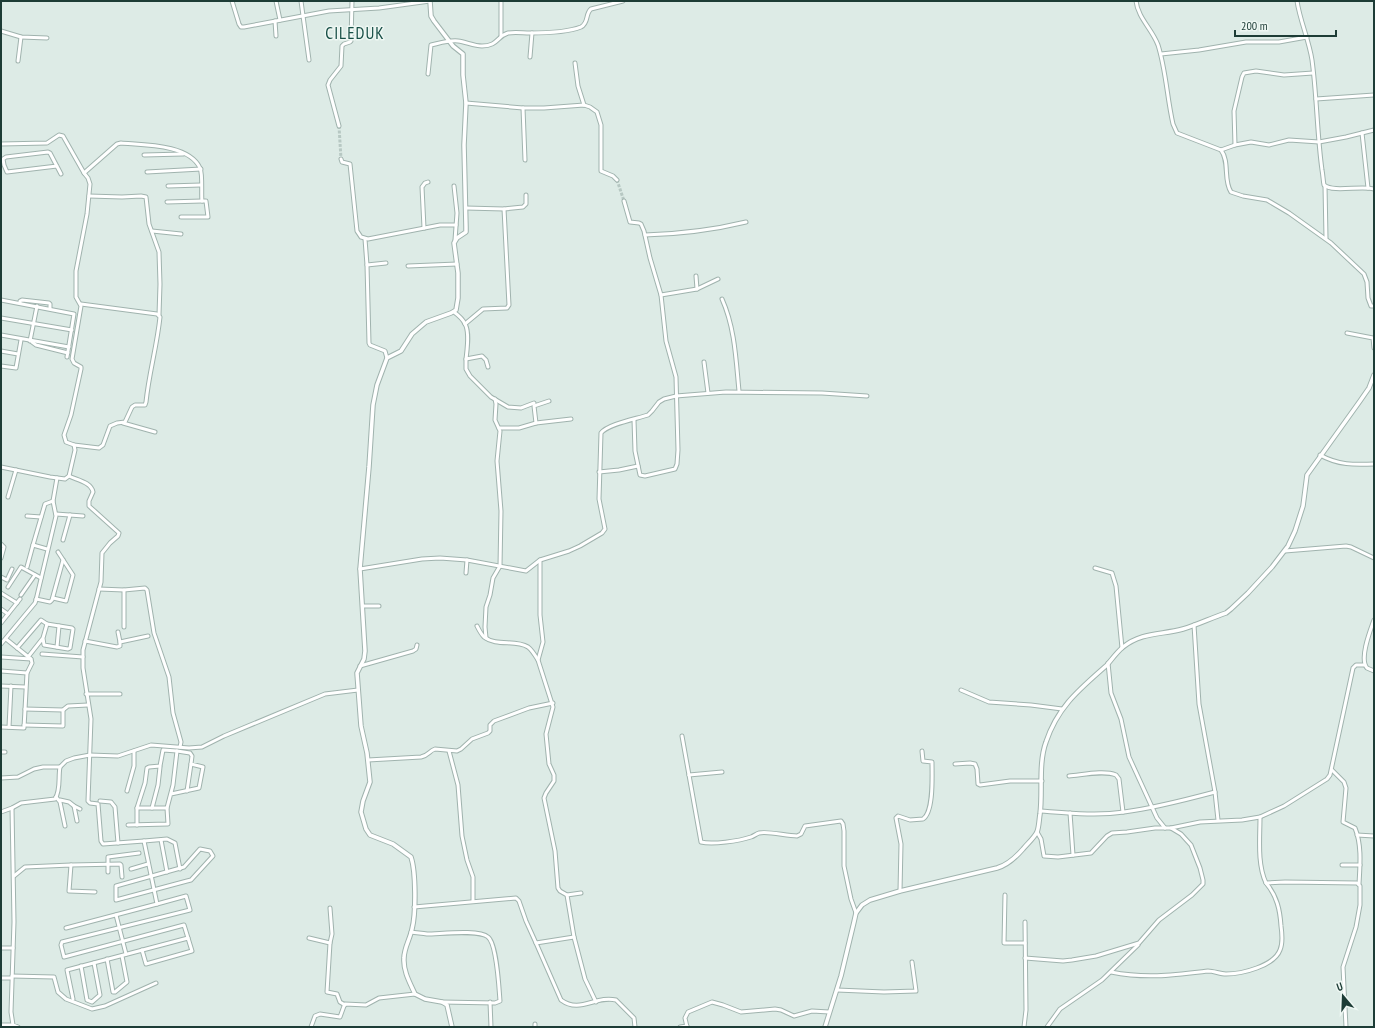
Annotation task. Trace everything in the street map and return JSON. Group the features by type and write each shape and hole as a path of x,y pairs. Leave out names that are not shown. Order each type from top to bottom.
{"street":[{"path":"232,1 241,27 329,11 379,8 430,1 433,19 449,41 463,54 463,74 466,103 464,145 466,232 455,240"},
{"path":"276,1 280,20"},
{"path":"301,1 309,60"},
{"path":"339,126 328,85 341,66 342,46 351,40 352,1"},
{"path":"428,74 431,45 449,41 459,41 483,46 494,44 498,41 501,36 501,1"},
{"path":"501,36 512,33 532,33 581,27 586,22 588,13 591,9 623,1"},
{"path":"1136,1 1139,14 1155,38 1161,54 1170,112 1176,132 1180,135 1221,150 1235,145 1254,142 1269,145 1289,140 1319,142 1374,130"},
{"path":"1297,1 1307,37 1313,73 1319,142 1325,186 1326,238"},
{"path":"275,21 276,36"},
{"path":"1,31 21,36 47,38"},
{"path":"530,57 532,33"},
{"path":"18,61 21,36"},
{"path":"1161,54 1199,50 1246,42 1279,42 1307,37"},
{"path":"575,63 578,86 584,105"},
{"path":"1235,145 1234,111 1244,73 1254,71 1284,75 1313,73"},
{"path":"1316,99 1374,95"},
{"path":"466,103 523,108 584,105 597,112 600,120 601,171 613,176 617,180"},
{"path":"523,108 524,160"},
{"path":"1362,133 1368,188"},
{"path":"1,144 47,143 61,135 64,137 89,181 75,276 76,297 81,304 72,359 74,363 80,366 81,369 74,403 64,435 66,442 74,445 99,448 103,445 110,426 116,423 123,423 155,432"},
{"path":"84,173 117,144 121,143 169,148 185,154 195,160 201,169 202,201"},
{"path":"1221,150 1224,156 1231,192 1243,196 1267,200 1326,238 1364,274 1367,282 1368,298 1371,306 1374,306"},
{"path":"56,166 7,172 3,166 3,159 6,157 48,152 50,153 61,174"},
{"path":"144,155 185,154"},
{"path":"341,159 342,162 350,164 358,231 361,237 365,239 440,225 456,225"},
{"path":"147,172 201,169"},
{"path":"424,228 422,187 428,182"},
{"path":"168,186 201,186"},
{"path":"387,358 401,351 412,334 426,322 454,312 457,308 458,264 455,240 457,213 454,186"},
{"path":"1325,186 1334,188 1374,189"},
{"path":"466,208 504,209 523,207 526,204 526,195"},
{"path":"88,196 144,196 147,199 148,220 159,252 160,284 158,338 151,366 146,402 145,405 135,405 132,407 127,419 123,423"},
{"path":"167,202 206,201 208,216 180,216"},
{"path":"624,201 630,222 641,224 645,235 661,295 666,340 676,377 678,450 676,467 673,470 643,476 640,475 635,451 634,420"},
{"path":"465,324 483,309 507,308 509,305 504,209"},
{"path":"645,235 690,233 746,222"},
{"path":"152,231 181,234"},
{"path":"365,239 369,343 370,345 385,351 387,358 377,385 373,405 360,569 365,654 357,671 361,726 368,760 370,782 361,808 362,818 370,835 393,844 411,858 414,875 413,923 405,950 404,961 409,982 415,994"},
{"path":"367,265 386,263"},
{"path":"408,266 458,264"},
{"path":"696,276 696,289"},
{"path":"661,295 696,289 718,279"},
{"path":"722,299 732,327 739,391"},
{"path":"1,300 50,308 74,314 68,355 36,345 31,341"},
{"path":"20,303 22,300 49,303 50,308"},
{"path":"81,304 159,315"},
{"path":"31,341 37,306"},
{"path":"454,312 465,324 468,337 466,369 470,376 487,393 508,407 521,408 534,403"},
{"path":"1,318 72,330"},
{"path":"1347,333 1373,338 1374,348"},
{"path":"1,335 21,340 39,341 69,347"},
{"path":"1,366 16,368 21,340"},
{"path":"1,350 18,354"},
{"path":"466,359 482,356 486,360 488,367"},
{"path":"704,362 708,394"},
{"path":"825,1027 837,990 856,913 862,905 866,902 900,891 1001,867 1020,853 1037,832 1041,811 1045,746 1062,709 1081,687 1108,663 1122,648 1144,636 1176,631 1226,613 1231,610 1260,581 1285,551 1292,538 1302,512 1306,477 1320,455 1369,388 1374,375"},
{"path":"1369,388 1374,388"},
{"path":"360,569 422,559 440,558 467,560 525,571 540,560 570,551 604,532 605,529 599,500 599,472 602,432 613,426 649,414 662,400 676,396 739,391 822,393 867,396"},
{"path":"486,638 486,607 493,578 500,566 501,511 497,461 499,428 494,420 496,404 495,399"},
{"path":"536,423 534,406 549,401"},
{"path":"499,428 519,428 536,423 571,419"},
{"path":"1,467 65,479 69,476 75,450 74,445"},
{"path":"1320,455 1328,460 1340,464 1374,464"},
{"path":"599,472 638,466"},
{"path":"8,497 16,470"},
{"path":"69,476 87,483 90,486 93,492 89,500 89,506 119,532 118,536 102,553 101,582 83,657 82,668 91,719 89,735 90,756 88,801 90,803 98,804 101,841 103,844 167,839 175,844 180,869"},
{"path":"1,644 35,603 56,514 53,501 57,478"},
{"path":"28,567 45,504 53,501"},
{"path":"56,514 83,516"},
{"path":"63,540 70,515"},
{"path":"27,516 41,517"},
{"path":"1,544 4,547 1,558"},
{"path":"33,546 48,549"},
{"path":"1285,551 1343,546 1351,547 1374,558"},
{"path":"53,598 66,601 73,575 58,552"},
{"path":"36,599 50,602 53,598 63,560"},
{"path":"466,573 467,560"},
{"path":"538,660 542,649 543,637 540,615 540,560"},
{"path":"8,587 21,567 41,578"},
{"path":"1095,568 1112,574 1116,586 1122,648"},
{"path":"1,577 6,580 12,569"},
{"path":"21,595 35,575"},
{"path":"99,589 124,590 145,588 147,590 153,628 170,677 172,705 180,742 176,751 171,794 167,808 168,824 128,825"},
{"path":"124,590 124,627"},
{"path":"1,593 17,603"},
{"path":"1,623 20,599"},
{"path":"363,606 379,606"},
{"path":"1,609 8,614"},
{"path":"17,648 41,620 47,624 73,629 70,648 68,649 44,645 43,638"},
{"path":"1364,665 1365,648 1374,620"},
{"path":"29,658 43,638 47,624"},
{"path":"1194,625 1199,704 1215,792 1218,820"},
{"path":"57,647 59,626"},
{"path":"477,626 486,638 499,643 525,646 532,651 538,660 547,691 553,703 553,710 546,734 549,764 554,775 554,781 544,798 555,851 558,888 567,896 574,937 585,981 596,1002"},
{"path":"86,641 113,647 120,646 118,632"},
{"path":"120,642 148,636"},
{"path":"1,727 24,728 25,687 27,673 32,663 29,658 6,639"},
{"path":"360,666 413,651 416,649 417,645"},
{"path":"42,654 83,657"},
{"path":"1,657 29,658"},
{"path":"1108,663 1111,693 1121,719 1129,757 1157,818 1165,828"},
{"path":"1037,832 1041,840 1045,857 1073,855 1092,852 1110,833 1151,828 1171,828 1187,824 1218,820 1242,820 1260,817 1284,806 1327,779 1330,775 1353,668 1357,665 1364,665 1374,671"},
{"path":"1,671 27,673"},
{"path":"1,686 25,687"},
{"path":"9,727 11,686"},
{"path":"1,778 18,777 34,769 43,767 60,767 69,759 80,756 118,756 151,745 202,747 224,736 325,694 358,690"},
{"path":"962,690 989,702 1062,709"},
{"path":"86,694 120,694"},
{"path":"368,760 394,760 421,757 427,755 435,749 449,751 459,750 472,740 488,734 490,731 490,724 494,721 529,708 553,703"},
{"path":"25,709 63,710 68,706 88,705"},
{"path":"24,725 63,726 63,710"},
{"path":"682,736 701,842 747,838 763,833 797,836 801,834 805,826 838,820 841,821 844,831 844,866 851,899 856,913"},
{"path":"152,808 158,785 162,750 176,751 192,755 187,791"},
{"path":"127,791 134,766 134,751"},
{"path":"449,751 458,785 462,836 466,860 473,877 474,901"},
{"path":"900,891 901,844 896,818 898,816 910,820 922,820 926,818 930,806 932,762 923,761 922,751"},
{"path":"171,794 199,788 203,769 202,766 191,764"},
{"path":"955,764 975,764 978,769 978,784 1029,780 1042,781"},
{"path":"138,825 137,808 145,782 147,768 160,766"},
{"path":"1,812 21,803 52,800 56,797 60,767"},
{"path":"1332,770 1344,782 1346,788 1342,822 1354,827 1357,835 1360,865 1359,884 1361,887 1361,898 1357,920 1343,967 1346,1027"},
{"path":"689,775 722,772"},
{"path":"1069,776 1100,774 1116,775 1118,779 1123,812"},
{"path":"1041,811 1104,814 1123,812 1152,807 1215,792"},
{"path":"56,797 60,800 69,802 80,809"},
{"path":"60,800 65,826"},
{"path":"100,801 111,802 115,807 118,843"},
{"path":"74,806 77,821"},
{"path":"12,808 14,876 11,1012 13,1024"},
{"path":"137,808 167,808"},
{"path":"1070,813 1073,855"},
{"path":"1111,972 1127,975 1152,976 1210,971 1231,974 1251,970 1265,964 1279,953 1282,938 1280,916 1277,900 1272,890 1266,883 1261,860 1260,817"},
{"path":"1047,1027 1060,1009 1090,989 1111,972 1159,920 1192,895 1203,884 1200,868 1191,845 1181,834 1171,828"},
{"path":"1357,835 1374,836"},
{"path":"161,840 167,872"},
{"path":"144,841 157,904"},
{"path":"200,849 210,851 213,854 191,880 116,900 116,886 180,869 184,867 200,849"},
{"path":"108,872 108,857 139,853"},
{"path":"14,876 25,867 121,864 122,877"},
{"path":"131,869 148,864"},
{"path":"71,865 69,891 95,892"},
{"path":"1342,865 1360,865"},
{"path":"1266,883 1329,882 1359,884"},
{"path":"567,896 581,893"},
{"path":"1005,895 1004,943 1025,943"},
{"path":"66,928 186,896 190,910 62,942 61,945 64,957 184,925 192,951 146,964 142,950"},
{"path":"414,907 516,898 519,901 526,921 561,1000 572,1006 611,999 616,1000 634,1018 635,1027"},
{"path":"330,908 332,934 330,943 327,992 337,994 340,1002 345,1005 366,1005 379,998 415,994 425,999 442,1002 495,1003 500,1001 497,966 489,937 473,933 426,934 411,932"},
{"path":"116,915 126,954"},
{"path":"1024,922 1026,1010 1024,1027"},
{"path":"536,943 574,937"},
{"path":"73,998 68,970 188,938"},
{"path":"309,938 330,943"},
{"path":"1025,958 1063,961 1072,960 1096,956 1139,943"},
{"path":"1,948 13,948"},
{"path":"107,959 113,992 115,992 127,982 122,956"},
{"path":"837,990 884,992 916,991 912,962"},
{"path":"81,966 87,1000 92,1002 100,995 94,963"},
{"path":"1,978 54,977 61,996 74,1003 96,1009 156,983"},
{"path":"442,1002 446,1004 448,1008 452,1027"},
{"path":"490,1002 491,1027"},
{"path":"680,1027 687,1027 685,1018 688,1012 712,1002 741,1012 775,1009 794,1016 811,1011 829,1012"},
{"path":"311,1027 315,1016 320,1014 338,1017 341,1016 345,1005"},
{"path":"1,1025 13,1024 18,1027"}],"tunnel":[{"path":"339,126 341,159"},
{"path":"617,180 624,201"}],"district":[{"name":"CILEDUK","path":"355,33"}]}
